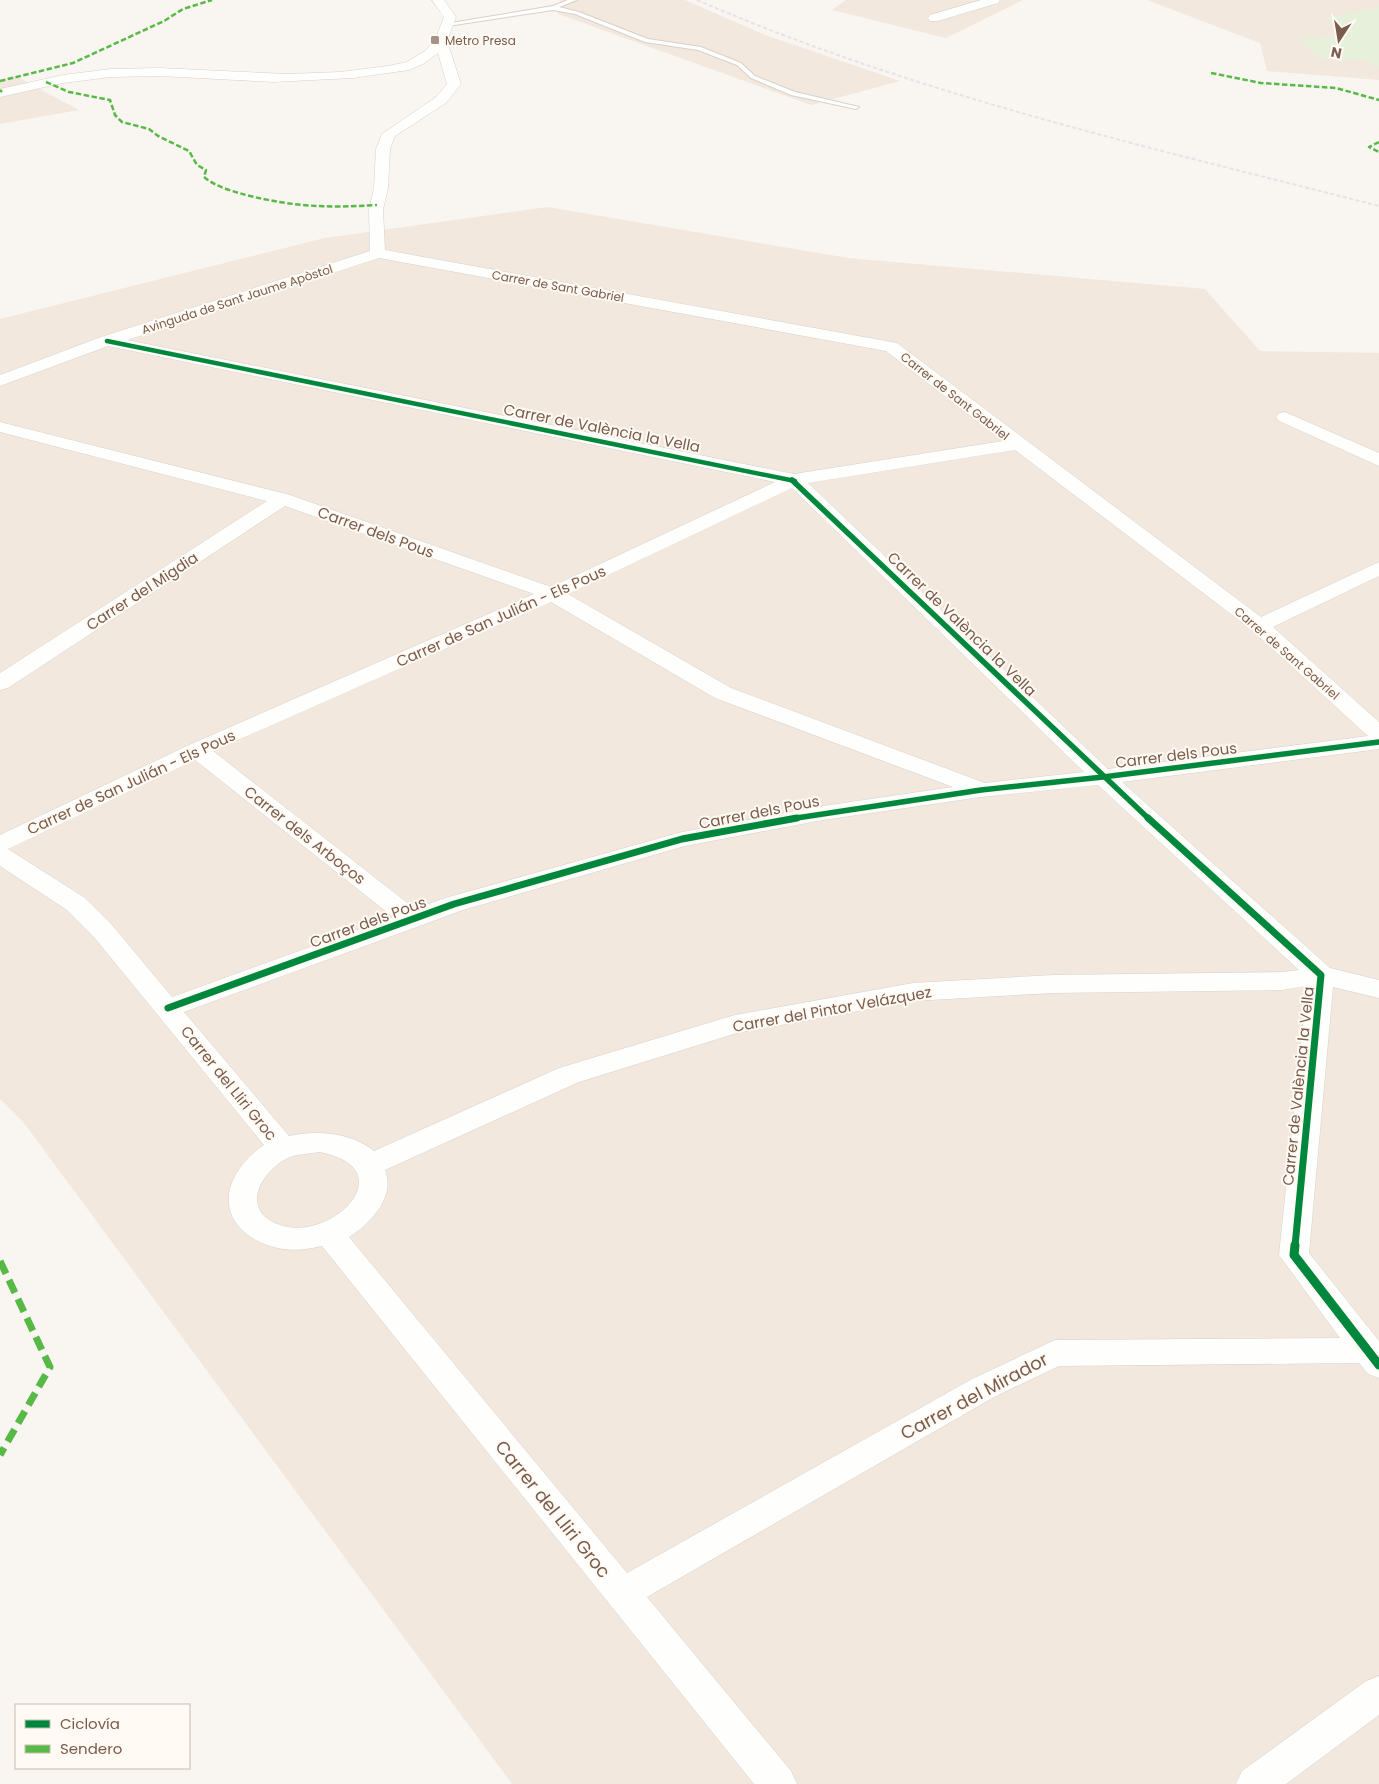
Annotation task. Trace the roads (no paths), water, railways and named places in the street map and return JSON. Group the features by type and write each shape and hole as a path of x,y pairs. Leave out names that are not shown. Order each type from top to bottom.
{"street":[{"path":"0,93 70,77 111,73 152,72 292,78 354,74 414,63 424,58 441,42 448,24 450,17 438,0"},
{"path":"934,18 994,0"},
{"path":"377,247 376,210 381,188 383,149 389,134 441,100 454,84 441,42"},
{"name":"Avinguda de Sant Jaume Apòstol","path":"0,381 107,341 377,247"},
{"name":"Carrer de Sant Gabriel","path":"377,247 891,347 1259,626 1379,734"},
{"name":"Carrer de València la Vella","path":"107,341 794,480 1103,777 1321,975 1294,1255 1374,1357"},
{"path":"1285,417 1379,460"},
{"name":"Carrer dels Pous","path":"0,427 283,499 552,594 723,693 981,790"},
{"name":"Carrer de San Julián - Els Pous","path":"0,844 197,750 552,594 794,480 1018,444"},
{"name":"Carrer del Migdia","path":"0,683 283,499"},
{"path":"1259,626 1379,568"},
{"name":"Carrer dels Pous","path":"168,1008 454,904 682,839 824,813 981,790 1103,777 1379,742"},
{"name":"Carrer dels Arboços","path":"197,750 413,920"},
{"name":"Carrer del Lliri Groc","path":"0,855 61,894 87,915 168,1008 283,1149"},
{"name":"Carrer del Pintor Velázquez","path":"369,1165 569,1075 735,1024 913,992 1053,984 1282,981 1321,975 1379,989"},
{"path":"319,1142 336,1145 354,1152 369,1165 372,1174 373,1190 366,1207 350,1223 330,1234 296,1239 273,1235 258,1227 245,1214 241,1202 244,1185 258,1163 283,1149 296,1144 319,1142"},
{"name":"Carrer del Lliri Groc","path":"330,1234 621,1594 778,1784"},
{"name":"Carrer del Mirador","path":"621,1594 983,1388 1055,1353 1374,1357"},
{"path":"1255,1784 1379,1694"}],"lane":[{"path":"448,24 553,8 574,0"},
{"path":"553,8 578,13 647,41 700,48 739,64 753,77 776,88 793,94 856,107"}],"railway":[{"path":"697,0 780,34 948,91 1120,140 1379,206"}],"place":[{"name":"Metro Presa","path":"435,40"}]}
